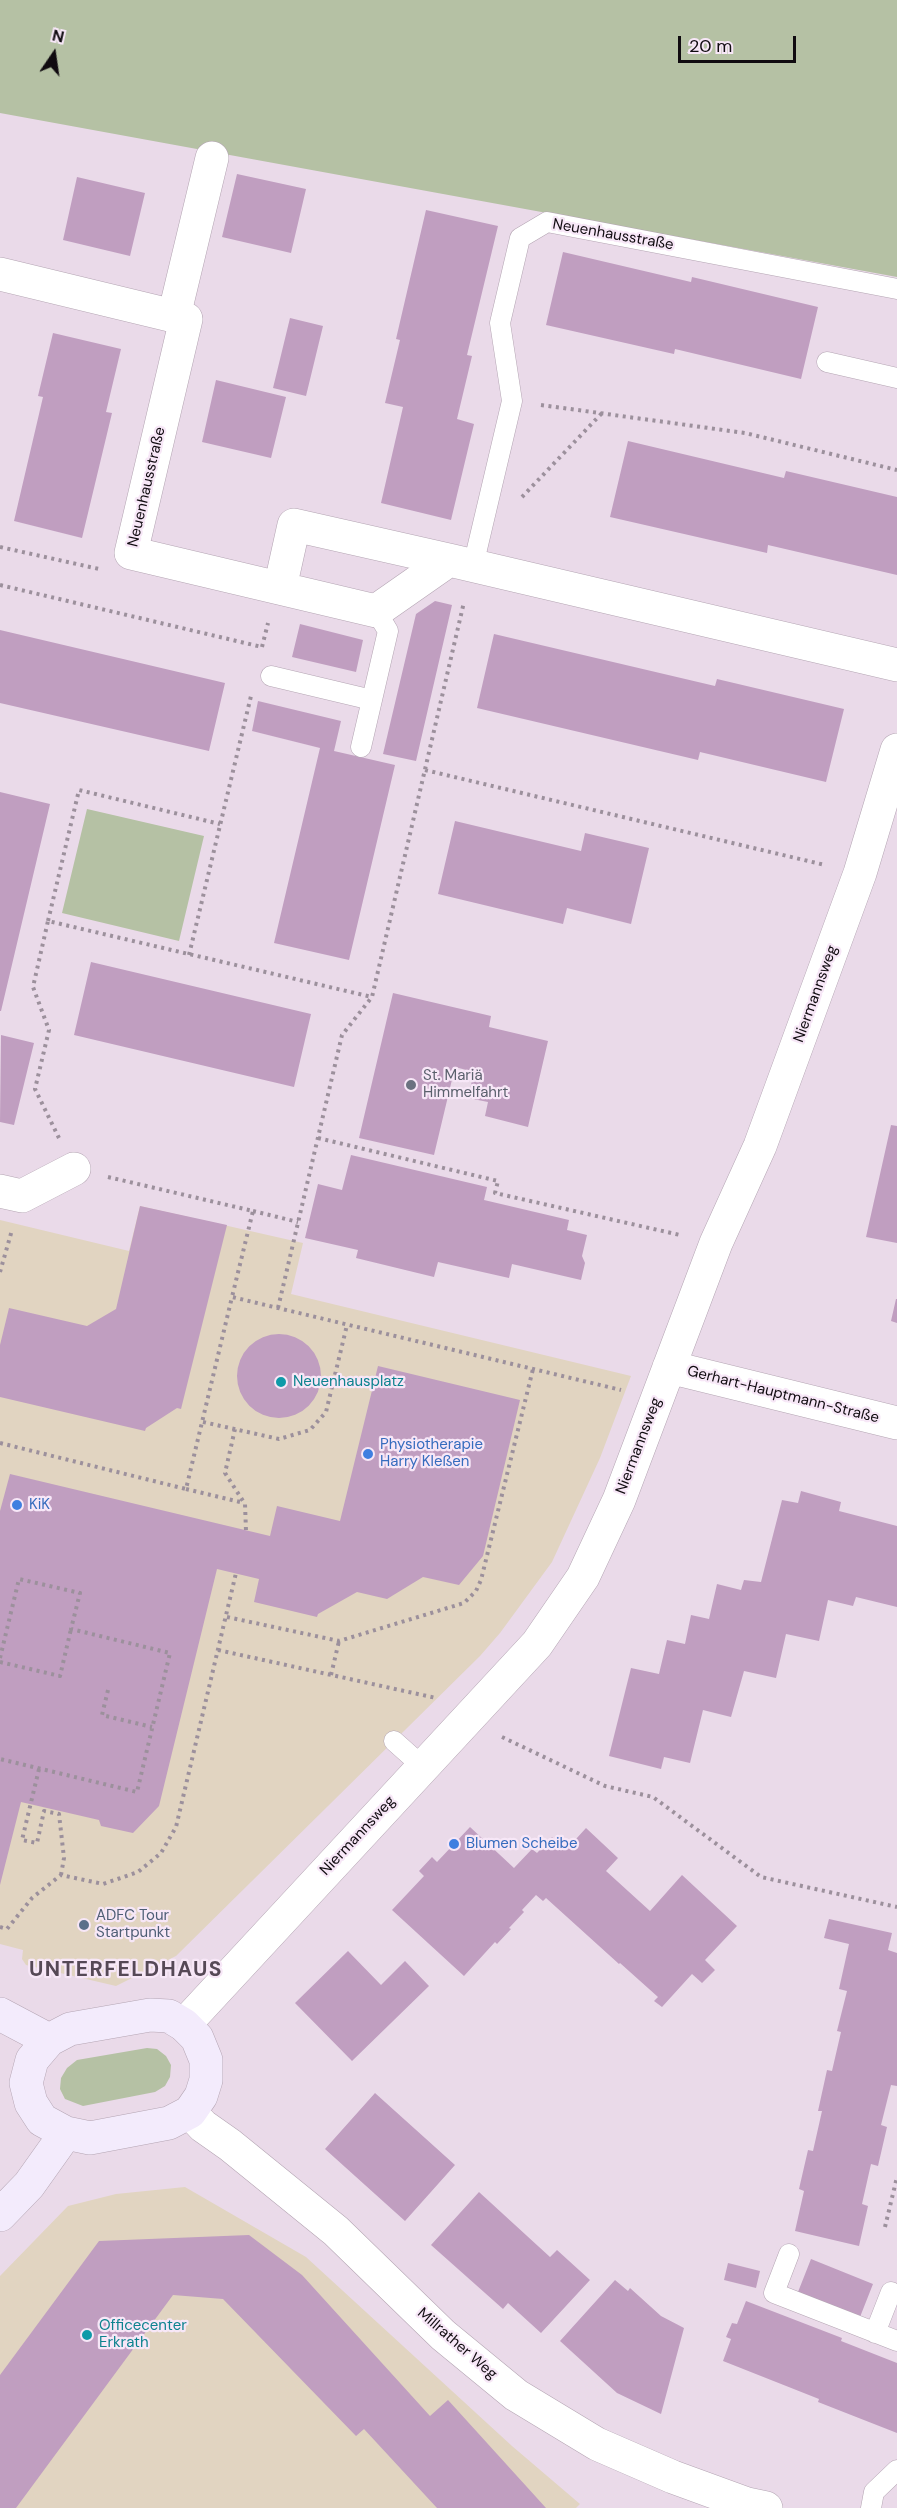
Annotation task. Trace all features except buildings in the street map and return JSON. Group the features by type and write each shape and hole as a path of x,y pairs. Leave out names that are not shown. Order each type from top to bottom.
{"street":[{"path":"0,274 174,316 212,158"},
{"name":"Neuenhausstraße","path":"174,316 186,319 131,553 376,610"},
{"path":"278,587 294,525 897,665"},
{"path":"376,610 461,563"},
{"name":"Niermannsweg","path":"184,2025 537,1644 583,1577 619,1500 716,1243 760,1146 860,873 897,750"},
{"path":"0,1191 22,1196 74,1169"},
{"name":"Gerhart-Hauptmann-Straße","path":"669,1367 897,1423"},
{"path":"0,2014 50,2040"},
{"path":"150,2015 169,2016 184,2025 197,2038 206,2060 206,2080 201,2096 190,2112 169,2123 90,2138 66,2133 42,2120 31,2103 26,2083 32,2060 50,2040 70,2029 150,2015"},
{"name":"Millrather Weg","path":"190,2112 203,2126 336,2231 443,2335 516,2395 597,2444 673,2477 747,2504 766,2508"},
{"path":"0,2215 29,2185 66,2133"}],"lane":[{"name":"Neuenhausstraße","path":"461,563 512,401 500,323 519,238 547,222 897,289"},
{"path":"827,362 897,378"},
{"path":"362,747 388,631 376,610"},
{"path":"271,676 372,700"},
{"path":"393,1741 422,1766"},
{"path":"789,2254 774,2293 897,2342"},
{"path":"875,2333 891,2292"},
{"path":"871,2508 874,2492 897,2470"}],"path":[{"path":"512,401 745,434 897,470"},
{"path":"517,502 602,412"},
{"path":"0,546 105,571 131,553"},
{"path":"278,1308 342,1035 372,998 425,770 461,563"},
{"path":"0,585 262,647"},
{"path":"260,658 278,587"},
{"path":"189,955 252,691"},
{"path":"425,770 860,873"},
{"path":"220,824 80,790 33,987 49,1030 35,1089 74,1169 298,1222"},
{"path":"48,921 372,998"},
{"path":"318,1138 498,1181 495,1193 716,1243"},
{"path":"186,1489 253,1211"},
{"path":"232,1298 658,1398"},
{"path":"203,1422 279,1439 310,1430 326,1412 347,1325"},
{"path":"226,1617 339,1641 464,1603 476,1590 488,1557 533,1369"},
{"path":"235,1429 225,1473 245,1503 246,1531"},
{"path":"0,1443 245,1503"},
{"path":"61,1875 103,1884 138,1872 161,1852 176,1827 236,1573"},
{"path":"19,1579 80,1593 71,1629 60,1676 0,1660 19,1579"},
{"path":"0,1760 136,1792 170,1653 71,1629"},
{"path":"331,1675 339,1641"},
{"path":"218,1650 436,1698 467,1718 605,1786 653,1797 761,1877 897,1907"},
{"path":"108,1690 102,1715 152,1727"},
{"path":"0,1927 7,1929 32,1898 61,1875 64,1858 59,1814 44,1811 37,1843 22,1840 39,1769"},
{"path":"885,2227 897,2177"}],"shaded area":[{"name":"Neuenhausplatz","path":"140,1206 303,1243 291,1294 631,1376 600,1458 552,1562 500,1633 480,1656 176,1956 116,1986 26,1965 22,1959 23,1950 0,1944 0,1220 129,1251"},
{"path":"185,2187 306,2257 512,2446 580,2504 576,2508 0,2508 0,2276 68,2206 116,2194"}],"green space":[{"path":"0,0 897,0 897,277 0,113"},
{"path":"87,809 204,836 179,941 62,913"},
{"path":"147,2048 157,2049 166,2056 171,2065 170,2077 165,2086 155,2092 83,2106 65,2099 60,2089 61,2078 67,2068 77,2060"}],"place":[{"name":"St. Mariä Himmelfahrt","path":"411,1085"},
{"name":"Neuenhausplatz","path":"281,1382"},
{"name":"Physiotherapie Harry Kleßen","path":"368,1454"},
{"name":"KiK","path":"17,1505"},
{"name":"Blumen Scheibe","path":"454,1844"},
{"name":"ADFC Tour Startpunkt","path":"84,1925"},
{"name":"Officecenter Erkrath","path":"87,2335"}],"district":[{"name":"UNTERFELDHAUS","path":"126,1970"}]}
